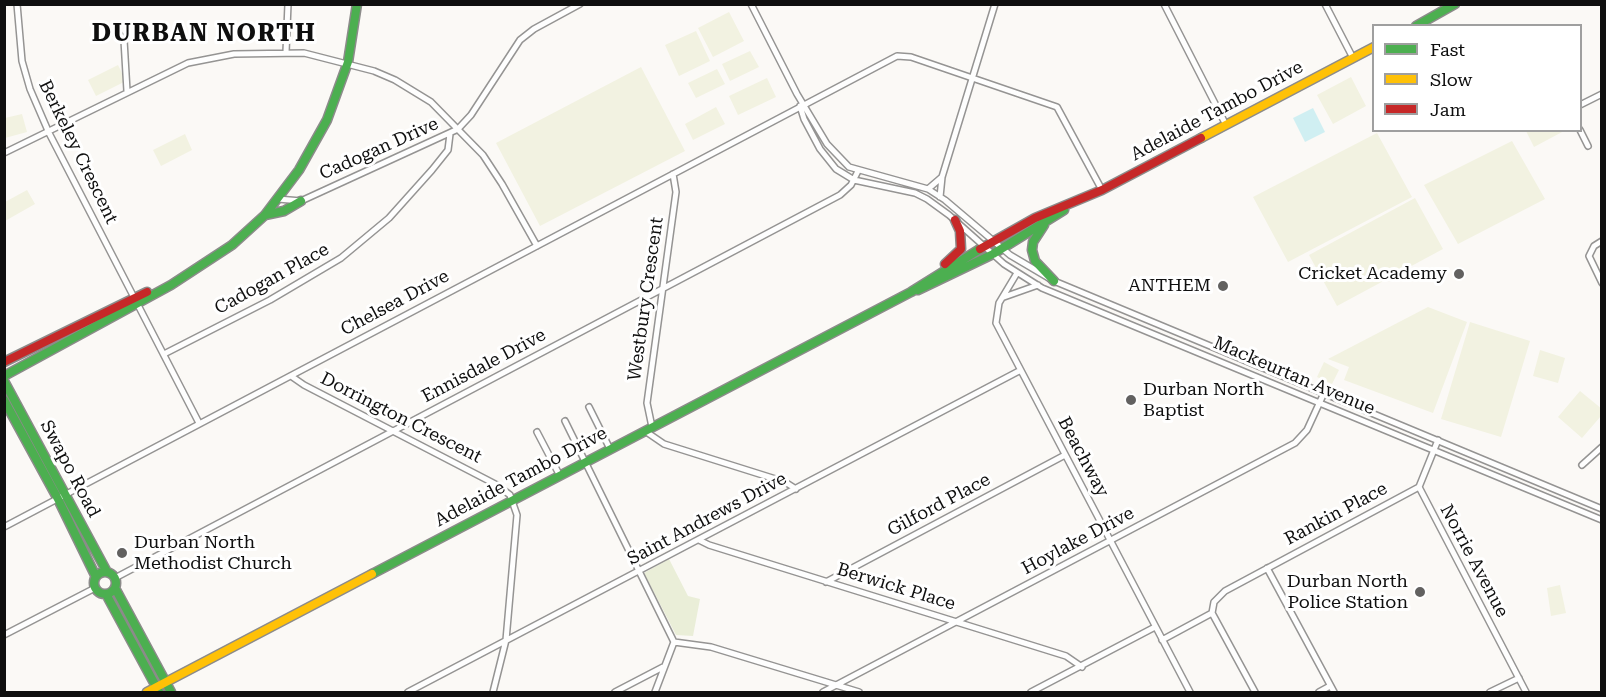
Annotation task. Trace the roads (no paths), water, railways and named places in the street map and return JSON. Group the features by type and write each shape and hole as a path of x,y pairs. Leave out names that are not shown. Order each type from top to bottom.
{"street":[{"name":"Berkeley Crescent","path":"17,4 22,61 30,88 49,134 199,423"},
{"path":"286,52 288,4"},
{"path":"4,376 185,275 232,245 265,215 279,199 319,137 336,99 348,62 357,4"},
{"name":"Cadogan Drive","path":"279,199 301,201 458,129 471,115 520,40 534,29 580,4"},
{"path":"751,4 803,106 834,153 849,167 858,171 928,189 993,241"},
{"path":"940,197 942,177 995,4"},
{"path":"1164,4 1226,125"},
{"path":"1325,4 1353,58"},
{"path":"1420,24 1455,4"},
{"path":"114,33 120,34 124,40 128,91"},
{"name":"Adelaide Tambo Drive","path":"147,693 158,690 166,683 911,292 932,277 1035,218 1102,190 1372,48"},
{"path":"4,153 49,134 128,91 188,63 234,54 286,52 348,62 384,75 431,102 490,165 537,246"},
{"name":"Chelsea Drive","path":"4,527 897,56 911,57 1057,107 1102,190"},
{"path":"1582,104 1602,94"},
{"path":"803,106 804,118 827,160 854,180 915,193 941,208 984,246"},
{"path":"1581,132 1588,146"},
{"name":"Cadogan Place","path":"164,354 270,300 341,258 389,218 432,170 448,150 450,134"},
{"name":"Ennisdale Drive","path":"111,575 393,431 840,195 854,180 858,171"},
{"name":"Westbury Crescent","path":"649,429 647,403 676,192 673,174"},
{"path":"928,189 942,177"},
{"path":"265,215 284,211 301,201"},
{"name":"Adelaide Tambo Drive","path":"911,292 935,284 993,254 1074,203"},
{"path":"932,277 961,249 960,231 955,220"},
{"path":"1046,222 1033,242 1032,250 1035,261 1054,281"},
{"name":"Mackeurtan Avenue","path":"993,241 1054,281 1602,508"},
{"path":"1602,241 1594,246 1588,256 1602,283"},
{"name":"Mackeurtan Avenue","path":"984,246 1017,273 1087,307 1602,520"},
{"name":"Beachway","path":"1017,273 997,308 996,323 1019,371 1190,693"},
{"path":"1003,298 1038,285"},
{"path":"1087,307 1092,297"},
{"path":"4,362 136,301"},
{"name":"Saint Andrews Drive","path":"408,693 1019,371"},
{"name":"Dorrington Crescent","path":"291,376 497,485 513,500"},
{"name":"Swapo Road","path":"4,381 61,497 96,577"},
{"name":"Hoylake Drive","path":"823,693 1295,443 1307,430 1324,393"},
{"name":"Swapo Road","path":"4,400 61,497 111,575"},
{"path":"589,407 610,450"},
{"path":"565,421 674,642 655,693"},
{"path":"649,429 664,444 785,482 796,489"},
{"path":"537,432 560,476"},
{"path":"1419,487 1438,440"},
{"path":"1582,465 1602,447"},
{"name":"Gilford Place","path":"826,582 1065,455"},
{"name":"Rankin Place","path":"1212,613 1219,595 1419,487"},
{"name":"Norrie Avenue","path":"1419,487 1526,693"},
{"path":"493,693 506,640 517,515 513,500"},
{"name":"Berwick Place","path":"699,540 709,546 1066,656 1082,667"},
{"path":"1267,568 1334,693"},
{"path":"95,588 96,577 111,575 115,588 171,693"},
{"path":"95,588 106,594 158,690"},
{"path":"4,635 95,588"},
{"path":"106,594 115,588"},
{"path":"1162,639 1212,613 1255,693"},
{"path":"1031,693 1155,627"},
{"path":"674,642 711,647 859,693"},
{"path":"615,693 663,667"},
{"path":"1490,693 1519,678"},
{"path":"1319,693 1330,686"}],"water":[{"path":"1313,108 1325,132 1305,142 1293,118"}],"place":[{"name":"Cricket Academy","path":"1459,274"},
{"name":"ANTHEM","path":"1223,286"},
{"name":"Durban North Baptist","path":"1131,400"},
{"name":"Durban North Methodist Church","path":"122,553"},
{"name":"Durban North Police Station","path":"1420,592"}],"district":[{"name":"DURBAN NORTH","path":"204,34"}]}
